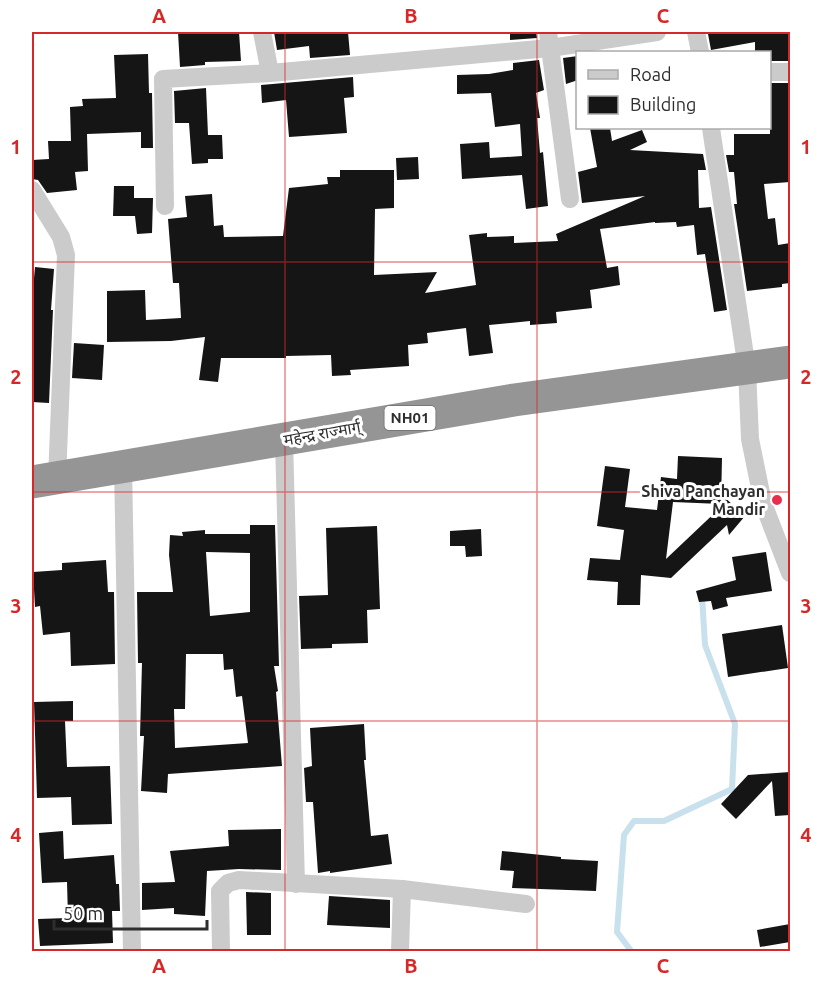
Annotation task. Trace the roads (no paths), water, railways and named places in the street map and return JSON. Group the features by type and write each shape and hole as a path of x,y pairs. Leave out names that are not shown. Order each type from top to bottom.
{"highway":[{"name":"महेन्द्र राज्मार्ग्","path":"44,480 514,400 790,362"}],"street":[{"path":"262,32 270,73"},
{"path":"165,206 163,78 270,73 549,40 657,32"},
{"path":"696,32 700,51"},
{"path":"549,40 570,199"},
{"path":"771,72 790,72"},
{"path":"711,129 747,369 750,439 763,503 790,573"},
{"path":"32,190 61,237 66,255 44,480"},
{"path":"284,440 296,884"},
{"path":"123,466 132,951"},
{"path":"221,951 220,891 233,881 239,880 402,889 526,904"},
{"path":"400,951 402,889"}],"waterway":[{"path":"632,952 617,932 624,835 634,821 664,821 732,789 735,724 705,645 702,596"}],"place":[{"name":"Shiva Panchayan Mandir","path":"777,500"}]}
